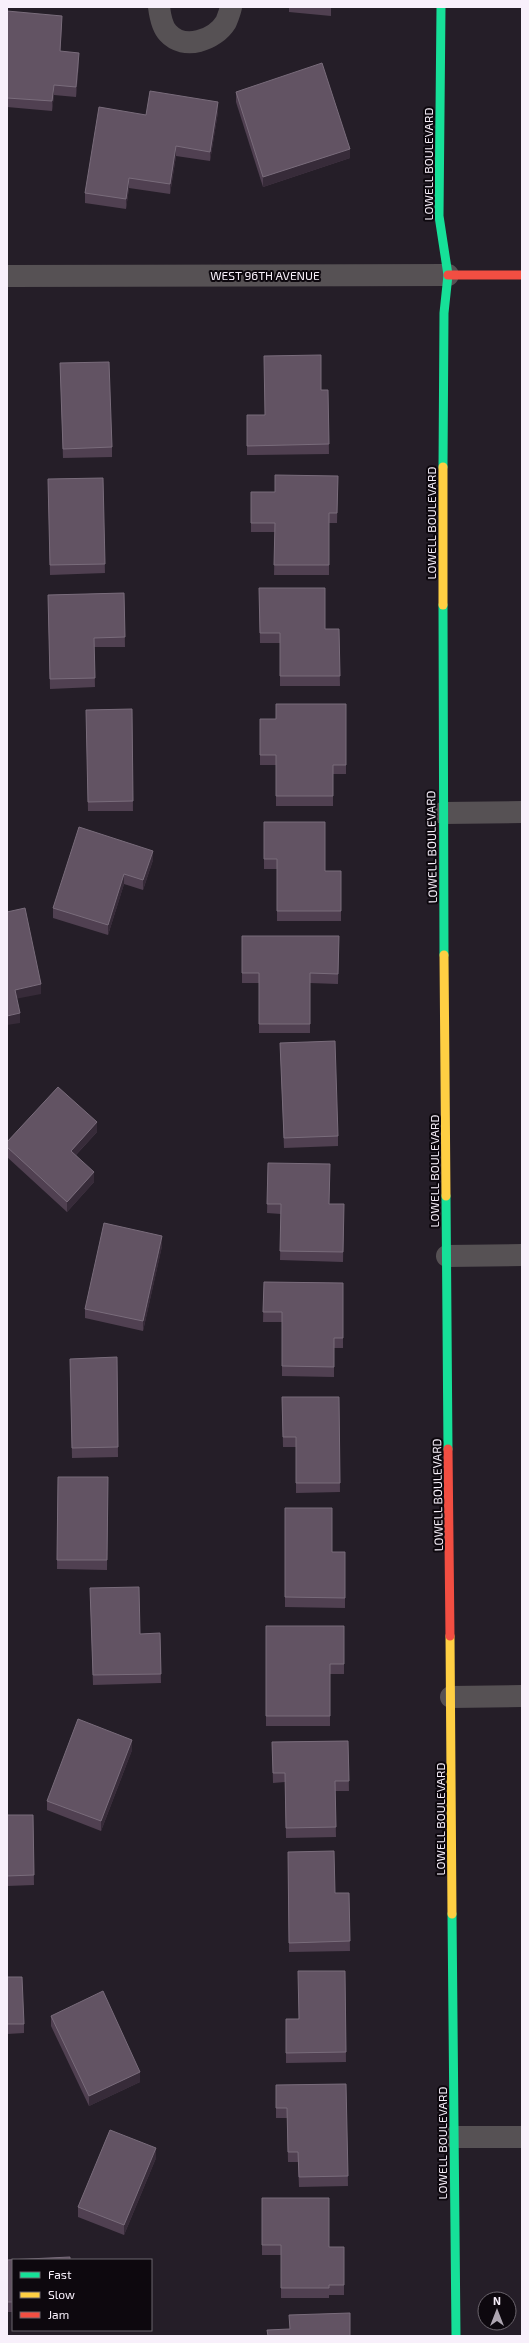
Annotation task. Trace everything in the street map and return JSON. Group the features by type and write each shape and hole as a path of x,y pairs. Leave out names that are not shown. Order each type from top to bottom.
{"street":[{"path":"159,7 167,32 176,39 186,42 200,42 210,37 226,22 231,7"},
{"name":"LOWELL BOULEVARD","path":"441,7 439,216 448,275 444,313 443,813 456,2336"},
{"name":"WEST 96TH AVENUE","path":"7,276 522,275"},
{"path":"443,813 522,812"},
{"path":"447,1256 522,1255"},
{"path":"451,1697 522,1696"},
{"path":"454,2137 522,2137"}],"building":[{"path":"7,11 62,16 60,51 79,53 76,87 54,85 52,101 7,98"},
{"path":"322,63 350,149 263,177 236,92"},
{"path":"150,91 218,102 210,152 176,146 170,184 129,178 126,199 85,193 99,107 146,115"},
{"path":"321,355 321,390 328,390 329,444 247,446 247,415 265,415 264,356"},
{"path":"109,362 112,447 63,449 60,363"},
{"path":"275,475 338,476 337,513 329,513 329,565 274,565 275,523 251,523 251,492 275,492"},
{"path":"103,478 105,564 50,565 48,479"},
{"path":"259,588 325,588 325,629 339,629 340,676 280,676 280,633 260,633"},
{"path":"124,593 125,637 94,638 95,678 50,679 48,595"},
{"path":"276,704 346,704 346,765 333,765 333,796 276,796 276,755 260,755 260,719 276,719"},
{"path":"132,709 133,801 88,802 86,710"},
{"path":"264,822 325,822 325,871 341,871 341,911 277,911 277,859 264,859"},
{"path":"79,827 153,851 143,880 124,874 108,925 53,908"},
{"path":"25,908 41,984 15,990 20,1013 7,1016 7,912"},
{"path":"242,936 339,936 338,974 310,973 310,1024 259,1024 259,973 242,973"},
{"path":"335,1041 338,1136 284,1138 280,1043"},
{"path":"58,1087 97,1122 71,1151 94,1172 67,1202 7,1147 7,1142"},
{"path":"268,1163 330,1164 329,1204 344,1204 343,1252 280,1251 281,1204 267,1204"},
{"path":"104,1223 162,1236 143,1321 85,1309"},
{"path":"264,1282 343,1283 343,1338 334,1338 334,1367 282,1366 282,1312 263,1312"},
{"path":"117,1357 118,1447 72,1448 70,1359"},
{"path":"282,1397 339,1397 340,1483 296,1483 296,1437 283,1437"},
{"path":"58,1477 108,1477 107,1560 57,1560"},
{"path":"285,1508 332,1508 332,1552 345,1552 345,1598 285,1597"},
{"path":"139,1587 140,1634 160,1633 161,1674 93,1675 90,1588"},
{"path":"266,1626 344,1626 344,1664 330,1664 330,1716 266,1716"},
{"path":"78,1719 132,1740 101,1821 47,1801"},
{"path":"348,1741 349,1781 335,1781 336,1827 286,1828 285,1773 273,1773 272,1742"},
{"path":"7,1815 33,1815 34,1875 7,1876"},
{"path":"334,1851 335,1893 349,1893 350,1941 289,1943 288,1852"},
{"path":"298,1971 345,1971 346,2052 286,2053 286,2019 299,2019"},
{"path":"7,1977 22,1977 24,2024 7,2024"},
{"path":"103,1991 140,2072 89,2096 51,2016"},
{"path":"346,2084 348,2176 299,2177 298,2152 288,2152 287,2108 276,2108 276,2085"},
{"path":"110,2130 156,2148 124,2225 78,2207"},
{"path":"262,2198 329,2198 329,2247 344,2247 344,2285 329,2285 329,2288 281,2288 281,2245 262,2245"},
{"path":"70,2257 70,2259 28,2259"},
{"path":"7,2260 12,2260 12,2302 7,2302"},
{"path":"350,2313 350,2336 268,2336 267,2330 290,2329 289,2315"}],"traffic: fast":[{"path":"441,7 439,216 448,275 444,313 443,467"},
{"path":"443,605 444,955"},
{"path":"446,1196 448,1449"},
{"path":"452,1914 456,2336"}],"traffic: slow":[{"path":"443,467 443,605"},
{"path":"444,955 446,1196"},
{"path":"450,1636 452,1914"}],"traffic: jam":[{"path":"448,275 522,275"},
{"path":"448,1449 450,1636"}]}
